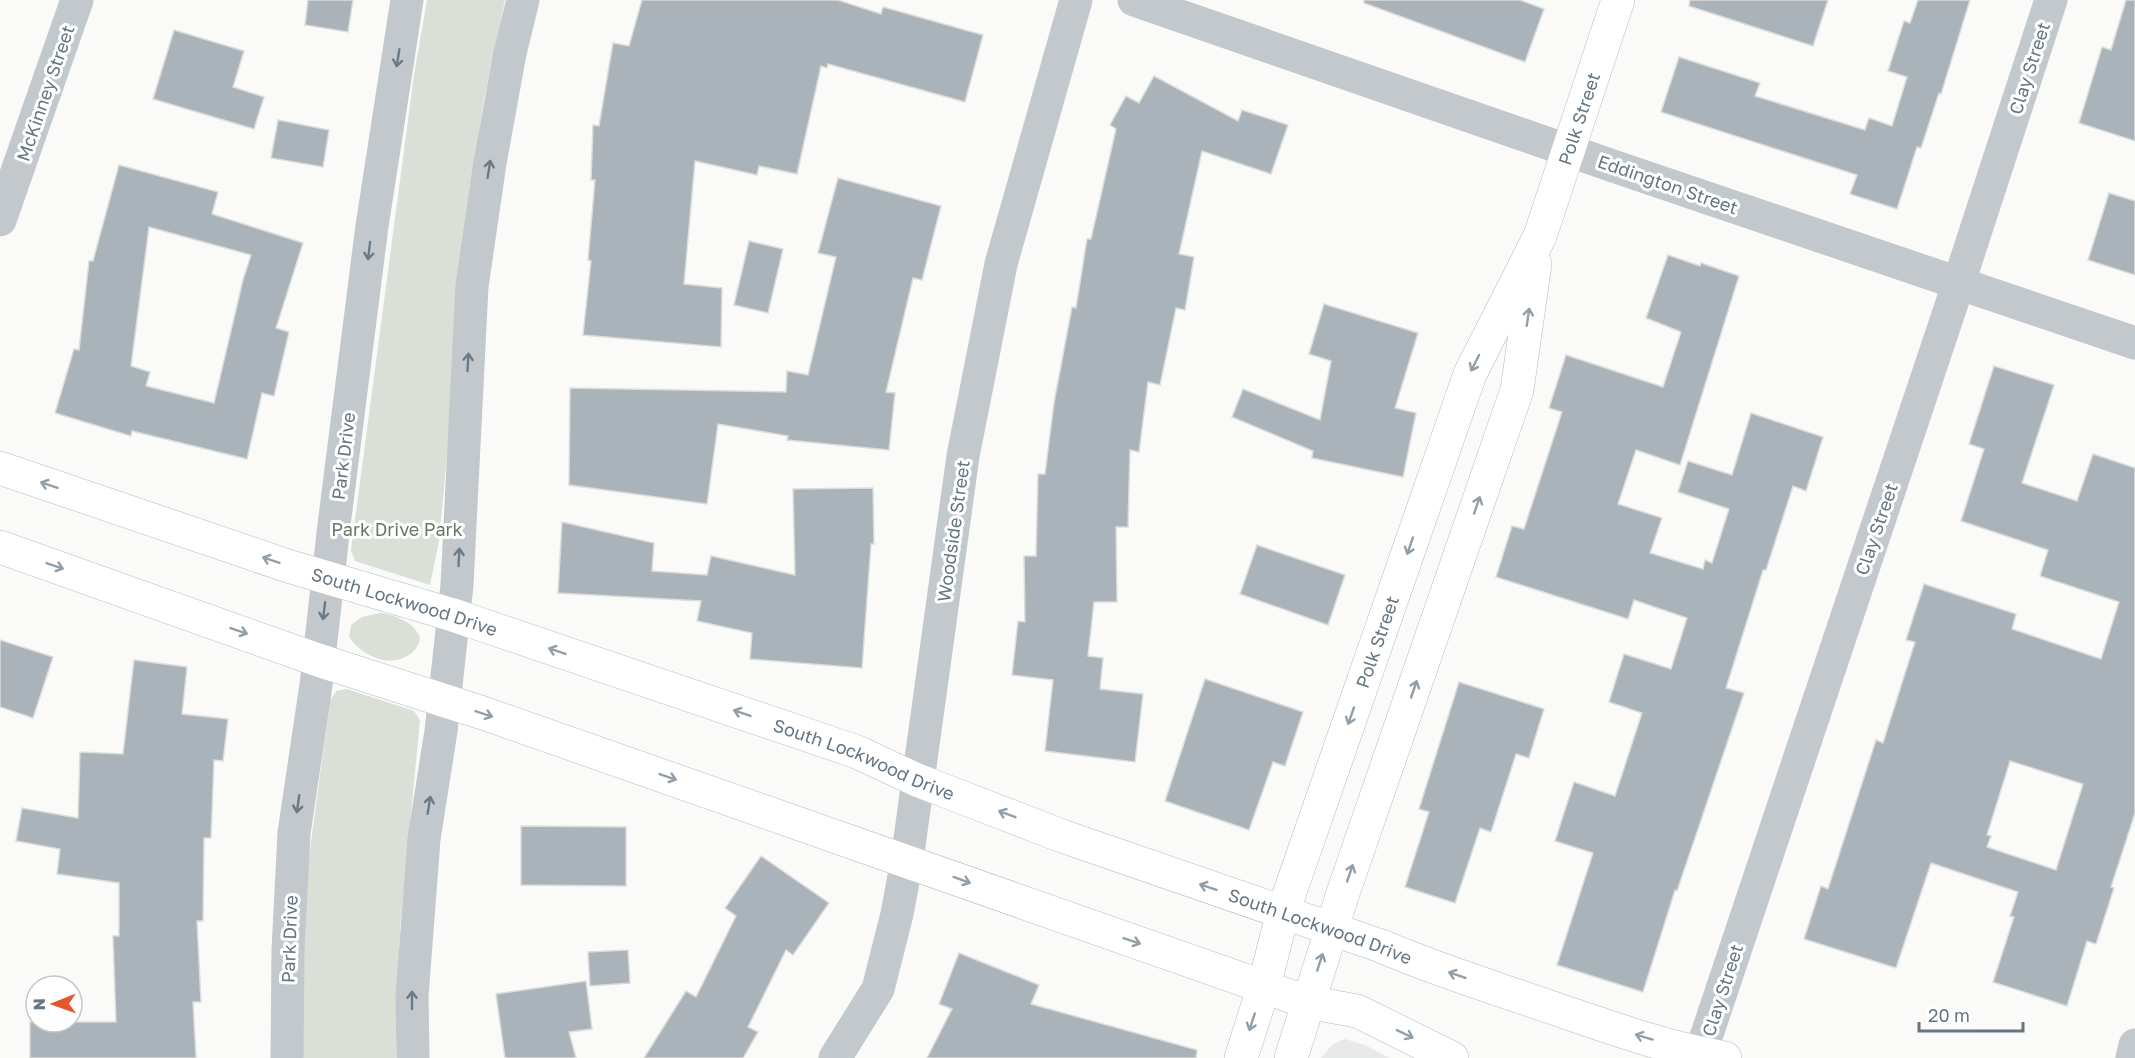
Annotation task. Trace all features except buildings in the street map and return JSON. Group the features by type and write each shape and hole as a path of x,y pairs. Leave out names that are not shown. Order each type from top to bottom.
{"main road":[{"name":"Polk Street","path":"1241,1058 1264,986 1283,912 1470,374 1539,236 1618,0"},
{"name":"Polk Street","path":"1291,1058 1331,929 1517,390 1539,236"},
{"name":"South Lockwood Drive","path":"0,468 328,578 453,615 857,752 917,780 1062,836 1381,946 1428,965 1622,1031 1708,1057"},
{"path":"0,547 318,660 483,713 907,860 1076,922 1307,1002 1357,1011 1452,1058"}],"street":[{"name":"McKinney Street","path":"0,220 77,0"},
{"name":"Park Drive","path":"286,1058 288,950 294,833 316,685 372,226 407,0"},
{"path":"413,1058 412,996 424,839 441,731 457,585 472,286 490,163 510,53 523,0"},
{"name":"Woodside Street","path":"835,1058 878,989 897,914 907,860 963,456 1001,264 1076,0"},
{"name":"Eddington Street","path":"1134,0 2135,343"},
{"name":"Clay Street","path":"1708,1057 2051,0"},
{"path":"2132,1058 2135,1045"}],"shaded area":[{"path":"1345,1039 1365,1045 1390,1058 1321,1058 1333,1044"}],"green space":[{"name":"Park Drive Park","path":"427,0 505,0 483,105 473,179 439,541 430,585 355,561 351,550 414,75"},
{"path":"380,613 398,617 414,628 420,638 416,649 401,659 389,661 369,655 352,641 349,637 351,625 362,617"},
{"path":"347,689 414,711 420,720 400,929 396,1058 303,1058 301,952 308,864 330,701 336,691"}]}
